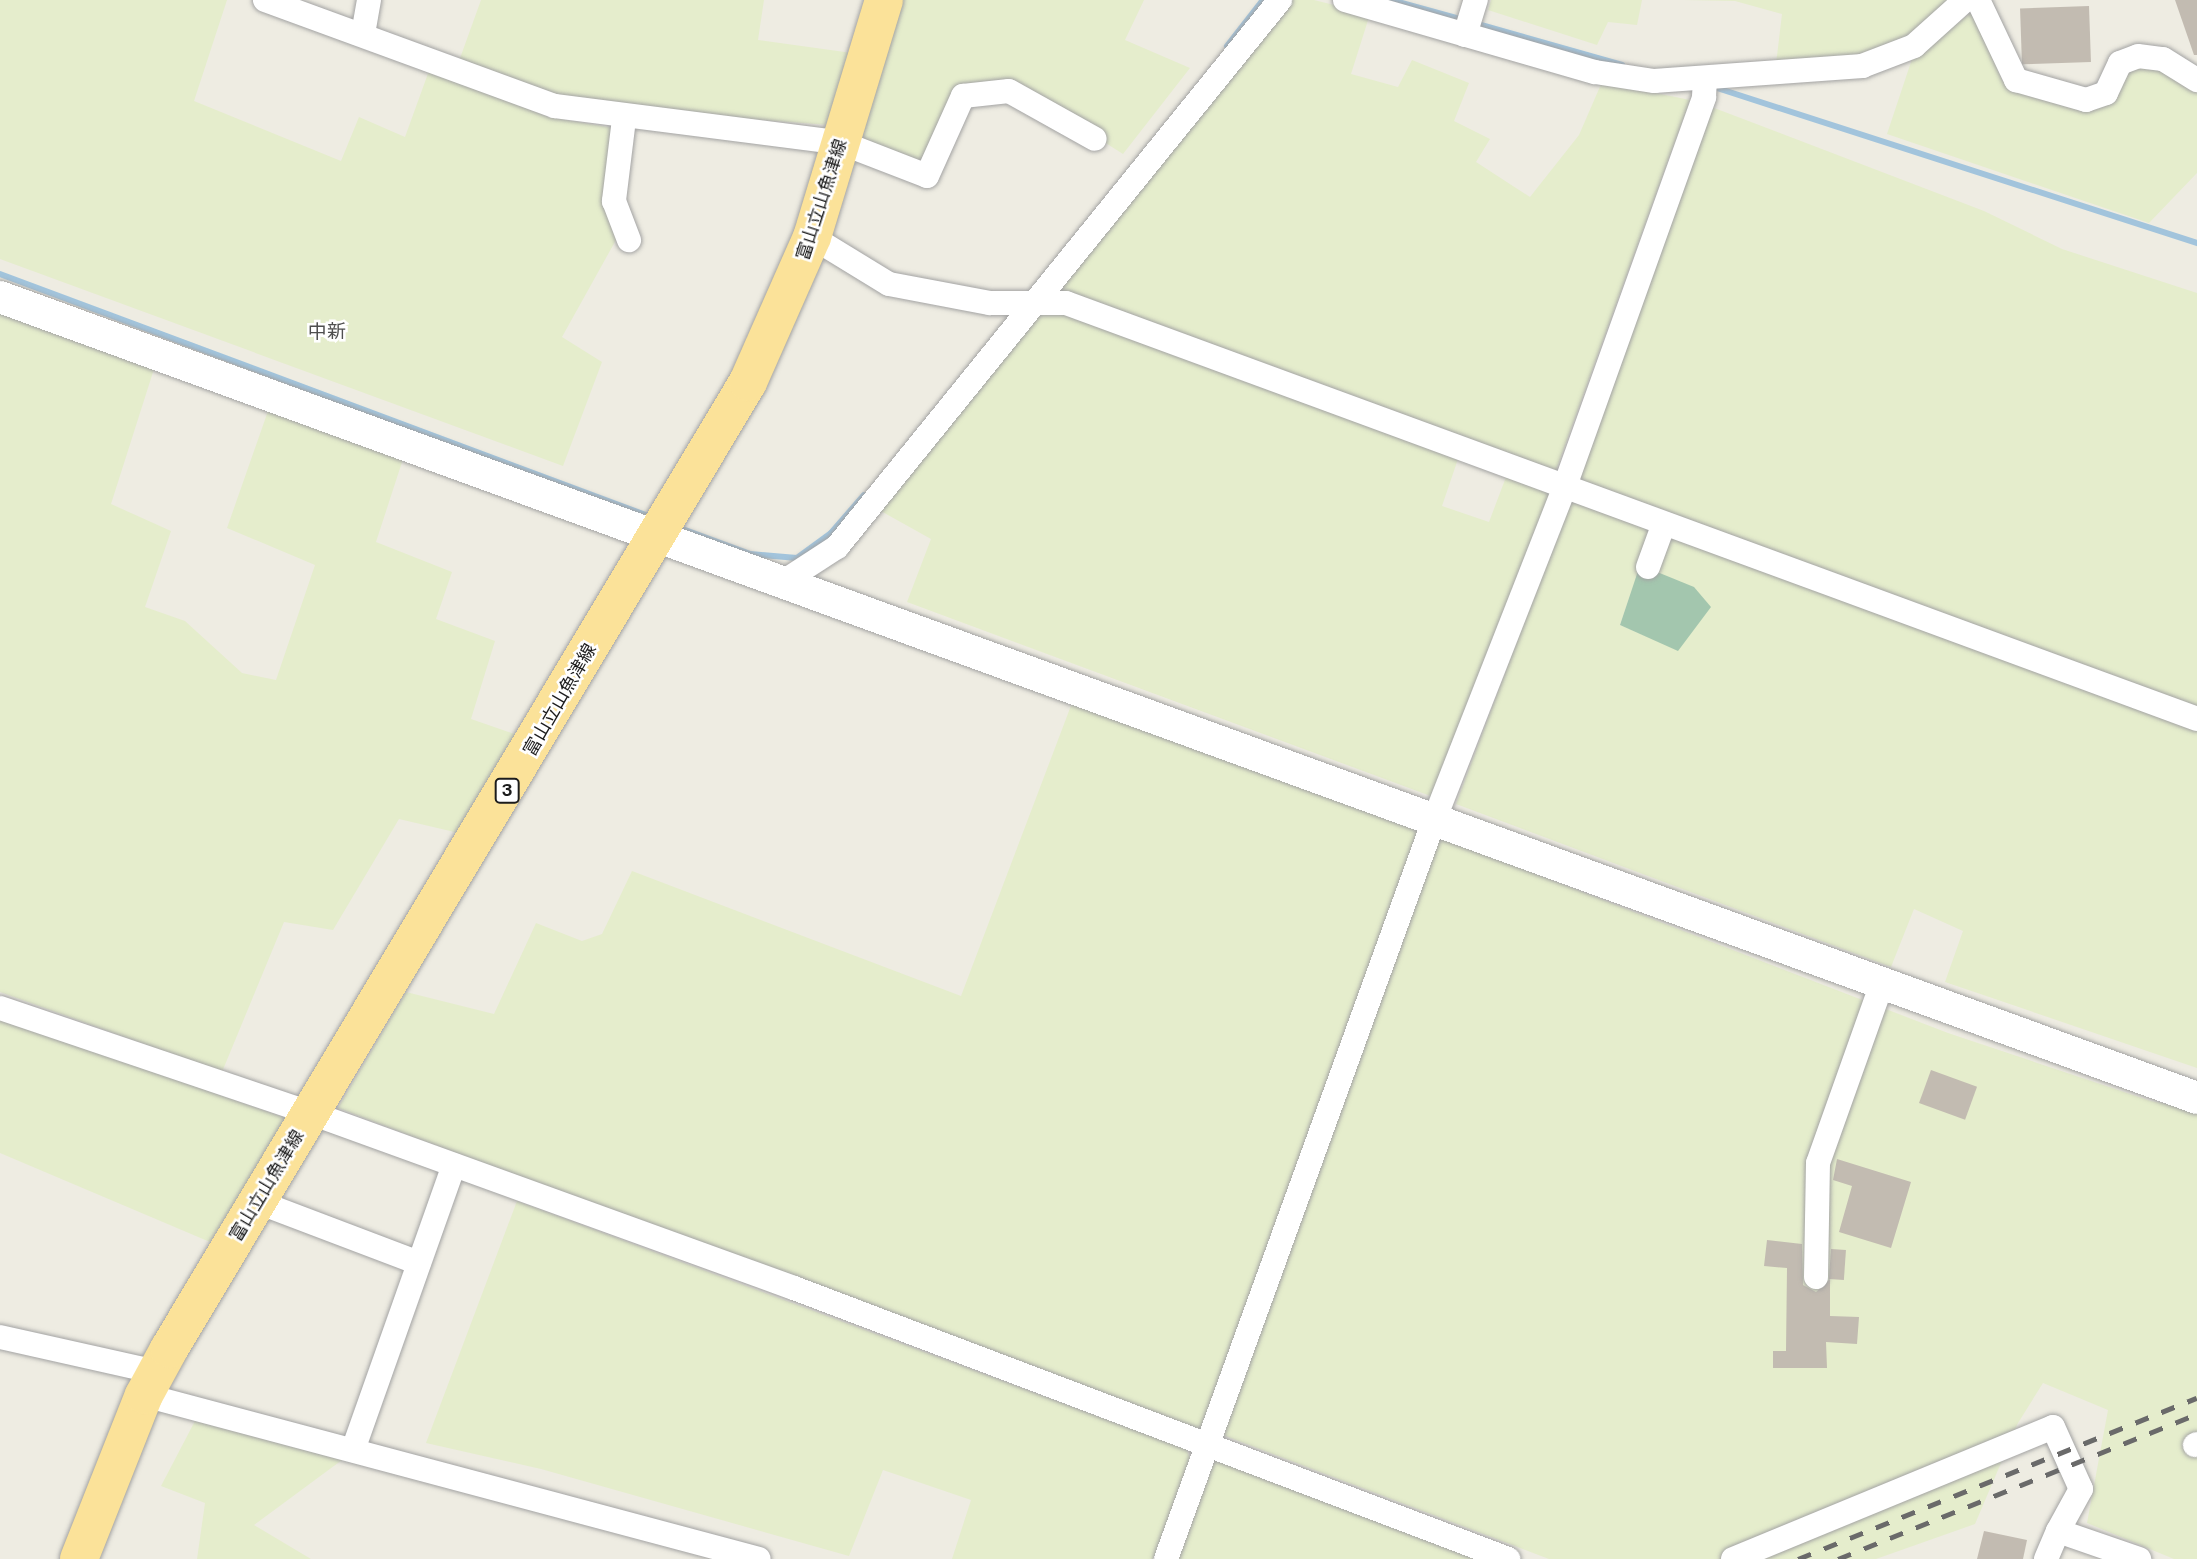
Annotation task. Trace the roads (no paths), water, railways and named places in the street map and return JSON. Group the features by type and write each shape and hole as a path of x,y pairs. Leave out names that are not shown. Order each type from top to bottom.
{"main road":[{"name":"富山立山魚津線","path":"79,1559 150,1383 748,382 812,237 842,143 875,4"}],"street":[{"path":"265,0 555,106 624,119 842,143 928,176 963,96 1009,90 1095,139"},
{"path":"363,34 369,0"},
{"path":"780,584 837,547 1280,0"},
{"path":"1345,0 1595,72 1654,81 1810,73 1888,59 1914,46 1965,0"},
{"path":"1465,35 1476,0"},
{"path":"1978,0 2017,80 2086,100 2106,93 2120,63 2138,56 2163,59 2197,80"},
{"path":"1166,1559 1433,823 1565,486 1704,97 1705,80"},
{"path":"624,119 614,201 629,240"},
{"path":"812,237 889,284 990,303 1066,303 1565,486 1663,526 2197,719"},
{"path":"0,297 656,536 780,584 1021,667 1433,823 2197,1098"},
{"path":"1648,567 1663,526"},
{"path":"1816,1278 1818,1163 1881,986"},
{"path":"0,1008 311,1113 454,1165 1508,1559"},
{"path":"353,1450 454,1165"},
{"path":"258,1202 419,1263"},
{"path":"0,1338 150,1383 353,1450 749,1558"},
{"path":"1733,1559 2053,1427 2081,1489 2046,1559"},
{"path":"2058,1531 2139,1559"}],"waterway":[{"path":"1227,46 1263,0"},
{"path":"1391,0 1464,20"},
{"path":"1474,23 1622,65"},
{"path":"1714,87 2197,243"},
{"path":"0,274 651,517"},
{"path":"677,527 750,554 797,558 831,533 864,495"}],"railway":[{"path":"1798,1559 2197,1398"},
{"path":"1838,1559 2197,1414"}],"district":[{"name":"中新","path":"327,332"}]}
